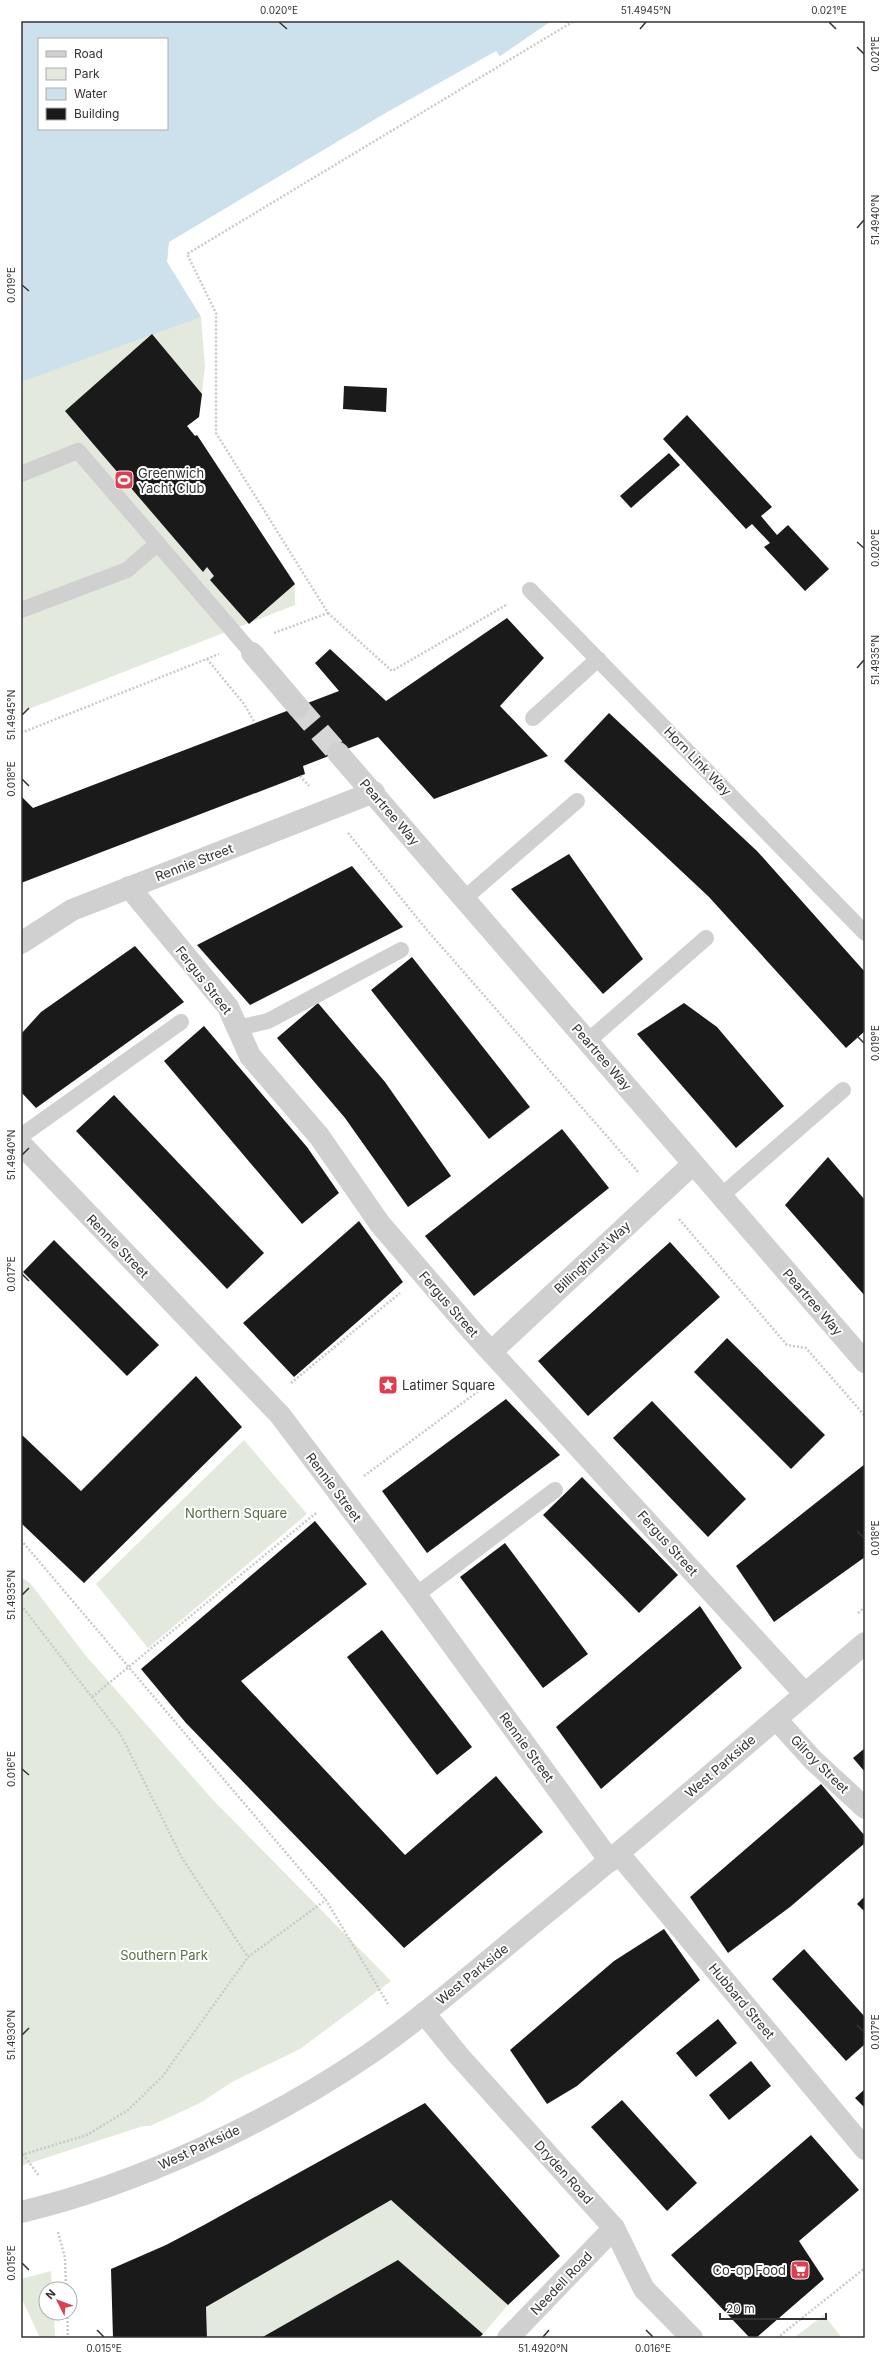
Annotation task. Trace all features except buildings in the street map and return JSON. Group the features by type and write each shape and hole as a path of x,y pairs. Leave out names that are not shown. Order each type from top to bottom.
{"street":[{"path":"252,653 298,707"},
{"name":"Peartree Way","path":"338,753 374,792 865,1362"},
{"name":"Rennie Street","path":"21,943 72,910 374,792"},
{"name":"Fergus Street","path":"129,887 228,1007 250,1056 319,1136 380,1224 492,1351 804,1694"},
{"name":"Rennie Street","path":"21,1144 268,1402 340,1494 614,1857"},
{"name":"Billinghurst Way","path":"492,1351 693,1164"},
{"name":"West Parkside","path":"21,2212 49,2206 124,2180 242,2128 308,2092 361,2059 424,2013 614,1857 865,1643"},
{"name":"Gilroy Street","path":"776,1719 813,1760 865,1808"},
{"name":"Hubbard Street","path":"614,1857 865,2149"},
{"name":"Dryden Road","path":"424,2013 459,2056 614,2228 644,2289 692,2338"},
{"name":"Needell Road","path":"508,2338 614,2228"}],"lane":[{"path":"21,474 78,451 252,653"},
{"path":"21,610 127,570 157,544"},
{"name":"Horn Link Way","path":"530,590 865,933"},
{"path":"533,718 598,659"},
{"path":"465,898 577,801"},
{"path":"588,1041 706,938"},
{"path":"238,1028 268,1021 401,950"},
{"path":"21,1136 181,1022"},
{"path":"721,1196 843,1090"},
{"path":"416,1595 555,1490"}],"path":[{"path":"530,590 392,671 328,613 216,433 216,313 187,254 574,21"},
{"path":"288,628 328,613"},
{"path":"21,733 225,652"},
{"path":"207,659 244,704 255,723"},
{"path":"343,827 427,930 642,1177"},
{"path":"675,1215 787,1345 806,1348 865,1416"},
{"path":"268,1402 423,1274"},
{"path":"92,1697 340,1494 509,1369"},
{"path":"21,1540 326,1900 390,2007"},
{"path":"21,1606 121,1735 182,1858 248,1957"},
{"path":"41,2178 22,2154 87,2135 128,2110 162,2077 248,1957 326,1900"},
{"path":"56,2226 65,2258 66,2281"},
{"path":"777,2338 865,2268"},
{"path":"67,2321 68,2338"}],"green space":[{"path":"21,21 551,21 500,56 496,51 387,112 168,242 167,262 201,317 205,367 199,417 187,426 195,436 197,435 295,584 295,605 21,712"},
{"name":"Northern Square","path":"244,1440 307,1514 148,1648 96,1584"},
{"name":"Southern Park","path":"21,1577 30,1583 86,1656 212,1799 391,1981 300,2049 232,2082 200,2103 150,2126 143,2126 21,2166"},
{"path":"391,2200 508,2305 483,2334 207,2338 206,2307"},
{"path":"51,2271 52,2281 38,2281 38,2321 54,2321 55,2338 40,2338 21,2297 21,2279"},
{"path":"824,2315 842,2338 794,2338"}],"water":[{"path":"21,21 551,21 500,56 496,51 387,112 169,242 167,262 201,317 21,382"}],"tunnel":[{"path":"298,707 338,753"}],"place":[{"name":"Greenwich Yacht Club","path":"124,480"},
{"name":"Latimer Square","path":"388,1385"},
{"name":"Co-op Food","path":"800,2270"}]}
